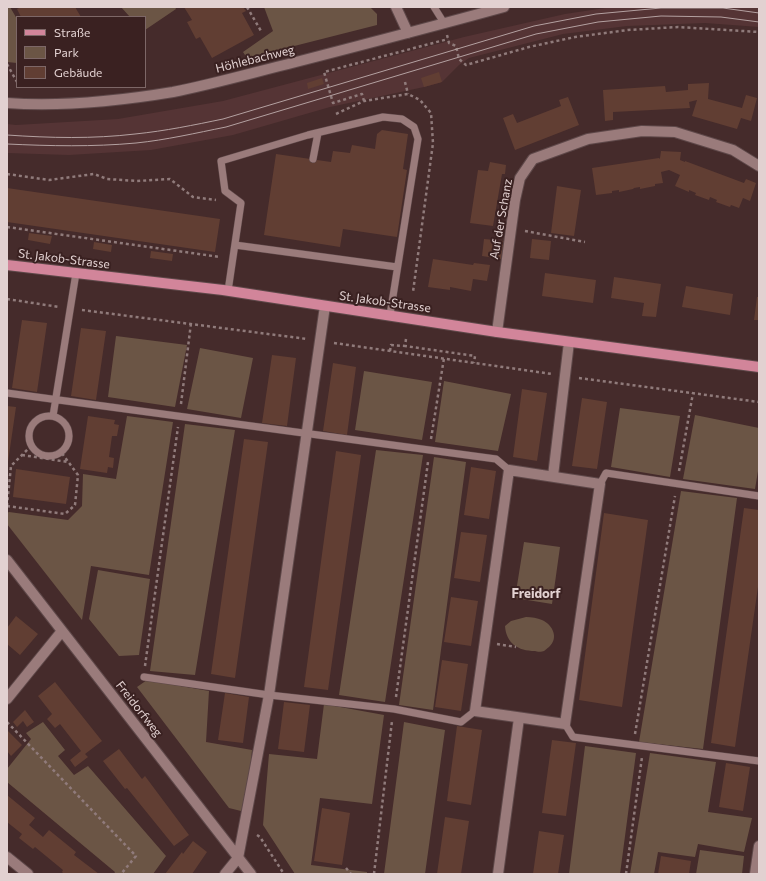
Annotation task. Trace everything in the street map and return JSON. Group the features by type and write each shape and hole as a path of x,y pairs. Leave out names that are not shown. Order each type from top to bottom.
{"main road":[{"name":"St. Jakob-Strasse","path":"7,266 228,291 497,332 759,367"}],"street":[{"path":"396,7 408,33"},
{"name":"Höhlebachweg","path":"7,103 72,103 121,100 173,92 250,74 444,24 478,10 504,7"},
{"name":"Auf der Schanz","path":"497,332 515,200 520,178 533,159 588,140 642,131 675,132 733,150 759,166"},
{"path":"225,874 238,858 269,695 324,306"},
{"path":"553,476 569,342"},
{"path":"509,470 600,484 565,724 475,711 509,470"},
{"name":"Freidorfweg","path":"7,560 251,874"},
{"path":"7,699 62,631"},
{"path":"498,874 519,718"},
{"path":"755,874 759,846"},
{"path":"7,857 28,874"}],"lane":[{"path":"434,7 444,24"},
{"path":"228,291 240,203 225,191 221,161 318,133 383,117 402,119 414,127 418,139 390,315"},
{"path":"313,159 318,133"},
{"path":"234,245 398,267"},
{"path":"53,416 76,274"},
{"path":"7,393 56,401 179,416 496,459 509,470"},
{"path":"53,416 61,420 68,430 68,444 61,452 52,456 39,454 31,446 28,438 29,431 36,420 42,417 53,416"},
{"path":"600,484 606,473 759,496"},
{"path":"144,677 269,695 394,709 461,722 475,711"},
{"path":"565,724 573,737 759,761"}],"path":[{"path":"247,7 261,31"},
{"path":"449,43 456,46 459,59 466,65 529,47 575,37 628,30 678,27 759,32"},
{"path":"364,101 362,94 333,103 324,72 448,39"},
{"path":"7,64 16,80"},
{"path":"332,116 364,101 408,94 405,82"},
{"path":"7,174 49,180 94,174 107,179 137,181 170,179 193,197 240,203"},
{"path":"7,227 232,259"},
{"path":"510,232 585,242"},
{"path":"7,299 70,309 320,340 565,376 759,402"},
{"path":"144,677 191,324"},
{"path":"405,346 406,339"},
{"path":"390,351 391,345 405,346 475,356 474,363"},
{"path":"374,874 394,709 429,450 444,358"},
{"path":"633,745 693,393"},
{"path":"31,446 11,466 7,506 65,514 75,506 78,475 61,452"},
{"path":"22,455 68,462"},
{"path":"485,643 516,646"},
{"path":"7,722 136,856 121,874"},
{"path":"626,874 644,747"},
{"path":"244,824 260,837 284,874"},
{"path":"346,868 351,874"}],"shaded area":[{"path":"612,7 759,8 759,27 705,23 627,26 563,34 469,58 459,65 442,82 330,107 233,135 151,150 69,155 7,153 7,124 16,125 118,119 223,101 464,37 565,14"}],"green space":[{"path":"7,7 10,7 16,17 16,63 7,62"},
{"path":"121,7 175,7 176,9 146,29 146,16 129,16"},
{"path":"264,7 370,7 377,14 377,25 247,58 243,52 273,31"},
{"path":"116,336 187,345 175,407 108,397"},
{"path":"200,348 253,358 241,418 187,409"},
{"path":"364,371 432,382 422,440 355,430"},
{"path":"444,381 511,394 498,451 435,442"},
{"path":"620,408 680,416 670,477 611,467"},
{"path":"695,415 759,428 759,465 755,489 683,479"},
{"path":"127,416 173,422 149,575 91,566 82,620 7,524 7,513 9,512 68,520 82,506 83,474 116,479"},
{"path":"185,424 235,430 195,675 150,671"},
{"path":"376,450 423,455 385,702 339,695"},
{"path":"434,457 466,462 433,710 399,705"},
{"path":"681,491 737,498 703,749 639,742"},
{"path":"524,542 560,547 552,604 515,598"},
{"path":"98,570 150,579 139,655 119,656 89,619"},
{"path":"526,617 542,620 552,628 554,640 549,647 542,652 518,648 510,641 508,637 505,626 511,621"},
{"path":"147,680 209,691 206,742 252,750 247,802 241,811 229,808 137,687"},
{"path":"324,704 384,715 372,804 320,798 311,865 367,872 367,874 295,874 263,825 269,754 317,759"},
{"path":"43,722 65,750 58,756 74,775 88,766 166,856 153,874 114,874 115,872 7,782 7,769 31,739 26,733"},
{"path":"404,722 445,730 425,874 384,874"},
{"path":"585,746 636,753 620,874 569,874"},
{"path":"650,753 716,762 708,812 752,818 744,852 698,844 695,857 658,852 654,874 630,874"},
{"path":"700,850 744,856 742,874 696,874"}],"building":[{"path":"21,7 75,7 80,16 20,16 17,9"},
{"path":"184,7 243,7 246,11 242,13 254,35 212,58 200,37 196,39 187,22 192,20"},
{"path":"439,72 442,82 424,87 421,78"},
{"path":"322,78 324,84 308,89 307,83"},
{"path":"709,83 708,99 742,108 746,95 757,98 751,121 741,118 737,129 692,116 697,100 689,102 690,108 613,112 613,120 605,121 603,90 665,86 666,92 688,90 688,84"},
{"path":"568,97 579,125 515,150 503,118 513,114 517,123 561,106 559,100"},
{"path":"382,130 408,134 403,169 407,170 397,237 343,229 340,247 264,235 276,154 331,162 333,151 350,153 352,145 375,149 377,134"},
{"path":"661,151 681,152 680,160 744,183 746,179 756,183 750,201 743,198 739,208 731,205 730,207 716,202 717,200 710,197 709,200 695,195 696,193 689,190 689,192 675,186 680,175 669,170 661,172 663,183 655,184 655,186 640,189 640,187 634,188 619,192 619,190 612,191 612,193 596,195 592,168 659,159"},
{"path":"490,162 506,165 505,174 502,174 493,226 470,223 478,170 488,171"},
{"path":"557,186 581,190 574,236 551,233"},
{"path":"7,188 220,219 215,252 7,222"},
{"path":"29,233 52,236 50,244 28,240"},
{"path":"484,239 504,241 501,259 482,256"},
{"path":"532,239 551,241 549,260 530,258"},
{"path":"94,242 112,245 111,252 93,249"},
{"path":"151,251 173,254 172,261 150,258"},
{"path":"433,259 473,265 474,263 490,265 487,281 473,279 471,291 450,287 450,290 428,287"},
{"path":"545,273 596,280 593,303 542,296"},
{"path":"614,277 661,284 656,317 642,316 644,303 611,298"},
{"path":"686,286 733,294 730,315 682,307"},
{"path":"757,297 759,297 759,320 754,320"},
{"path":"22,320 47,323 37,392 12,388"},
{"path":"81,328 106,331 96,400 71,396"},
{"path":"272,355 296,358 287,426 262,423"},
{"path":"333,363 356,367 347,435 323,431"},
{"path":"522,389 547,393 537,461 513,457"},
{"path":"582,398 607,402 597,469 572,466"},
{"path":"7,406 16,407 8,462 7,462"},
{"path":"88,416 115,420 114,424 119,425 117,436 112,436 109,457 114,458 113,468 108,467 107,473 80,469"},
{"path":"244,439 268,442 235,678 211,674"},
{"path":"336,451 361,455 328,690 304,687"},
{"path":"471,467 496,471 489,519 464,515"},
{"path":"16,469 70,477 66,504 13,497"},
{"path":"744,508 759,510 759,580 735,747 711,743"},
{"path":"604,513 648,520 622,707 579,700"},
{"path":"461,532 487,535 480,582 454,578"},
{"path":"451,597 478,601 471,646 444,642"},
{"path":"16,616 38,634 20,655 7,644 7,628"},
{"path":"442,660 468,664 461,711 435,707"},
{"path":"55,682 102,741 85,754 88,757 75,767 70,760 81,751 60,724 55,728 47,719 52,714 38,696"},
{"path":"225,693 249,697 243,743 218,740"},
{"path":"284,702 310,705 304,752 278,749"},
{"path":"25,710 34,722 27,727 23,721 17,727 13,722"},
{"path":"457,726 482,730 471,805 447,801"},
{"path":"7,730 22,745 11,756 7,751"},
{"path":"552,740 576,743 566,816 542,813"},
{"path":"119,749 142,779 145,776 189,835 174,846 103,761"},
{"path":"726,763 750,767 743,811 719,807"},
{"path":"7,795 35,818 29,825 43,837 49,830 76,852 74,855 99,874 64,874 62,872 63,870 35,847 33,849 19,838 22,834 7,822"},
{"path":"322,808 350,813 342,865 314,861"},
{"path":"445,817 469,821 461,874 437,874"},
{"path":"539,831 564,835 558,874 533,874"},
{"path":"193,841 207,852 192,874 165,874 182,852 183,854"},
{"path":"661,856 691,861 689,874 658,874"}],"tram line":[{"path":"7,135 55,137 119,136 179,128 223,119 534,26 596,14 661,8 723,8 759,13"},
{"path":"7,144 72,146 136,143 226,127 536,34 598,22 661,16 721,17 759,22"}],"district":[{"name":"Freidorf","path":"536,594"}]}
